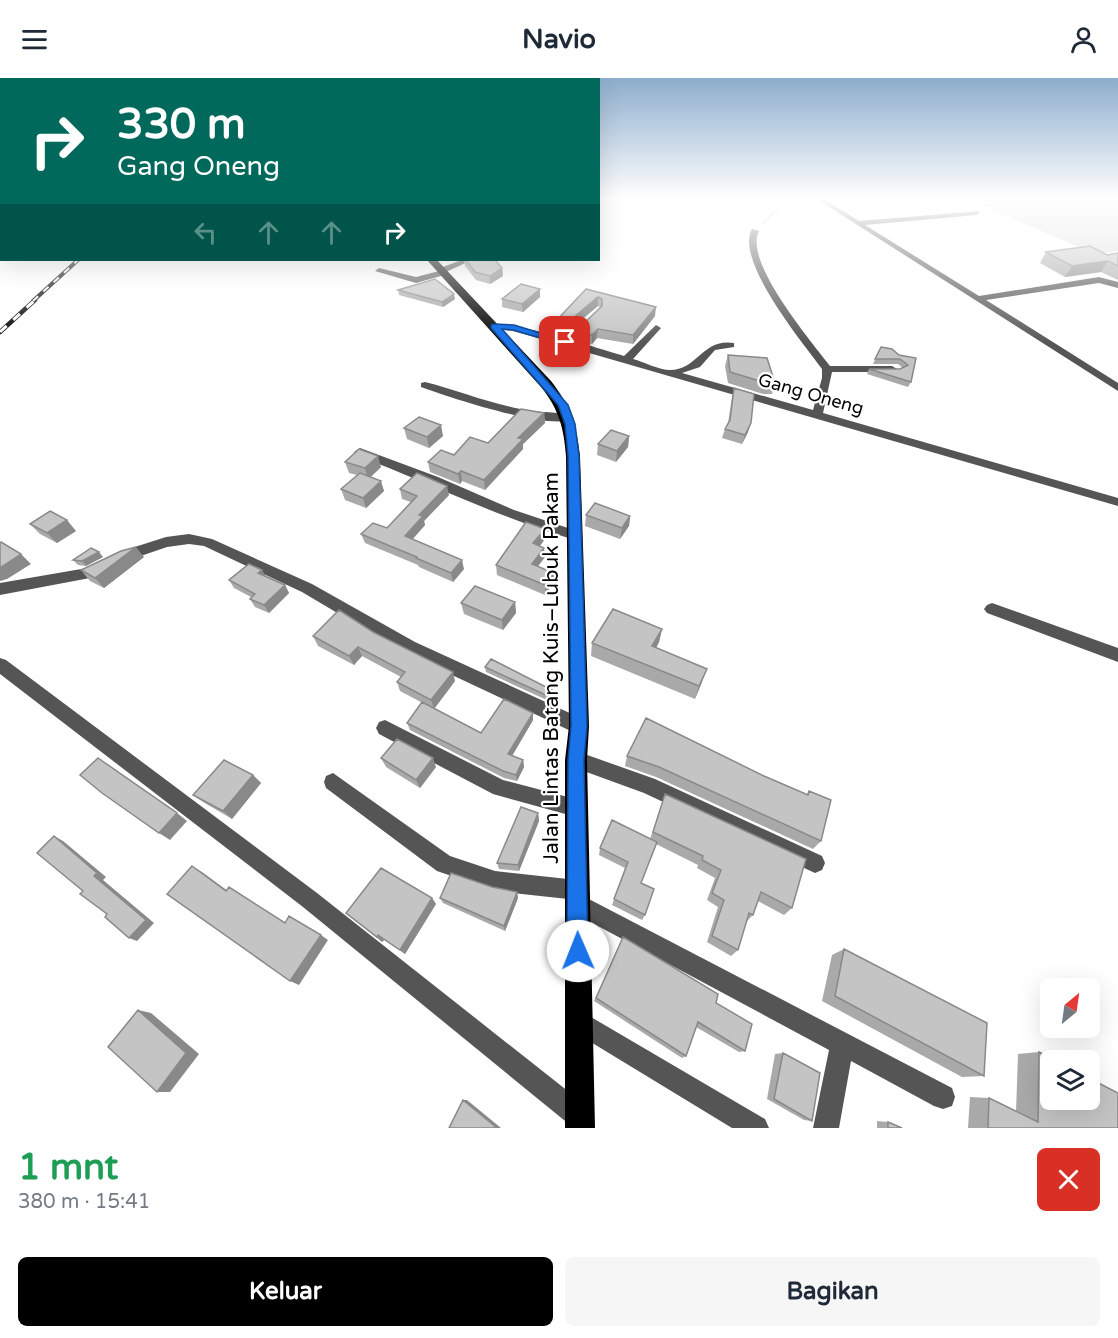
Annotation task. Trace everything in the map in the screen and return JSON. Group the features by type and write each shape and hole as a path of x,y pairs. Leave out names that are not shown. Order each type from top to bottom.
{"highway":[{"name":"Jalan Lintas Batang Kuis–Lubuk Pakam","path":"440,267 563,405 568,418 573,456 579,726 576,808 580,1122"}],"street":[{"path":"753,247 760,273 793,324 827,369 827,378 817,415"},
{"path":"895,247 1118,388"},
{"path":"909,247 1116,374"},
{"path":"379,271 416,280 440,267 464,261"},
{"path":"978,299 1099,280 1118,285"},
{"name":"Gang Oneng","path":"494,326 514,327 569,338 627,359 1118,502"},
{"path":"627,359 656,328"},
{"path":"674,372 696,366 712,348 732,345"},
{"path":"827,369 898,369"},
{"path":"425,385 477,404 543,417 568,418"},
{"path":"358,452 434,480 508,513 575,535"},
{"path":"0,589 90,573 124,556 166,542 189,539 207,542 307,588 409,646 579,726"},
{"path":"992,609 1118,655"},
{"path":"0,665 310,900 580,1122"},
{"path":"385,728 500,788 576,808"},
{"path":"576,760 648,785 815,863"},
{"path":"333,783 444,864 495,881 577,897 842,1044 944,1097"},
{"path":"579,1022 756,1128"},
{"path":"826,1128 842,1044"}],"shaded area":[{"path":"1079,247 1118,247 1118,251 1095,254"}],"building":[{"path":"1092,247 1107,255 1118,253 1118,266 1108,261 1072,266 1046,252"},
{"path":"467,261 496,261 502,268 490,276 475,272"},
{"path":"435,279 454,294 442,302 398,290"},
{"path":"521,284 540,289 522,304 502,299"},
{"path":"586,289 656,307 633,335 598,329 592,335 576,331 602,306 602,299 598,297 562,327 553,324"},
{"path":"881,347 892,349 899,355 916,358 911,382 869,369 900,369 908,365 900,359 875,359"},
{"path":"728,355 767,358 775,383 766,383 730,372"},
{"path":"734,388 754,394 751,423 745,435 725,429 730,420"},
{"path":"521,409 544,413 518,438 523,439 484,480 461,471 458,474 428,462 441,450 454,455 470,437 488,443"},
{"path":"419,417 441,425 427,437 404,428"},
{"path":"611,430 629,436 617,451 598,444"},
{"path":"359,449 378,456 365,468 345,462"},
{"path":"360,473 381,481 363,498 341,489"},
{"path":"417,473 447,486 419,515 423,516 405,536 462,560 451,573 361,534 373,523 387,528 417,496 400,489"},
{"path":"595,503 630,516 622,528 586,515"},
{"path":"50,511 67,520 47,533 30,524"},
{"path":"526,522 545,529 533,543 544,548 532,564 554,573 545,585 496,565"},
{"path":"0,543 21,554 0,568"},
{"path":"136,547 95,578 81,570 121,551"},
{"path":"91,548 99,552 82,561 73,560"},
{"path":"249,564 262,570 258,573 285,585 264,605 250,599 255,594 229,580"},
{"path":"475,586 515,602 502,620 461,603"},
{"path":"613,609 662,629 652,646 707,669 699,686 592,643"},
{"path":"339,610 373,632 453,672 431,700 397,682 405,672 358,647 349,656 313,636"},
{"path":"491,659 554,691 550,697 485,667"},
{"path":"504,699 533,713 508,754 523,760 516,775 503,771 407,723 422,702 481,733"},
{"path":"646,718 764,776 808,795 809,791 831,800 821,841 659,767 627,756"},
{"path":"397,739 433,758 416,780 381,758"},
{"path":"98,758 177,813 159,833 80,775"},
{"path":"224,760 253,775 223,811 193,795"},
{"path":"665,794 806,859 792,908 761,892 753,915 749,913 738,950 712,936 724,900 712,893 721,870 702,860 703,856 653,832"},
{"path":"521,807 538,813 518,865 497,863"},
{"path":"612,820 657,842 641,883 654,889 645,915 614,899 628,862 600,848"},
{"path":"54,836 97,873 94,876 146,920 129,938 105,917 107,914 80,894 83,891 37,853"},
{"path":"192,866 226,891 229,887 285,923 289,916 321,935 290,981 167,894"},
{"path":"381,868 432,898 400,950 378,935 377,937 346,913"},
{"path":"451,873 492,887 517,892 504,926 440,898"},
{"path":"623,937 718,994 716,1003 752,1024 745,1051 698,1022 686,1056 596,998"},
{"path":"844,949 987,1023 984,1076 835,996"},
{"path":"138,1010 186,1053 157,1092 108,1047"},
{"path":"1039,1052 1040,1110 1100,1110 1100,1084 1118,1093 1118,1128 988,1128 989,1098 1038,1122"},
{"path":"783,1053 820,1073 812,1121 774,1099"},
{"path":"463,1100 497,1128 449,1128"},
{"path":"888,1122 902,1128 888,1128"}],"railway":[{"path":"33,301 77,261"},
{"path":"0,332 35,300"}],"route":[{"path":"565,342 514,327 494,326 563,405 570,424 573,456 579,726 576,760 578,951"}]}
